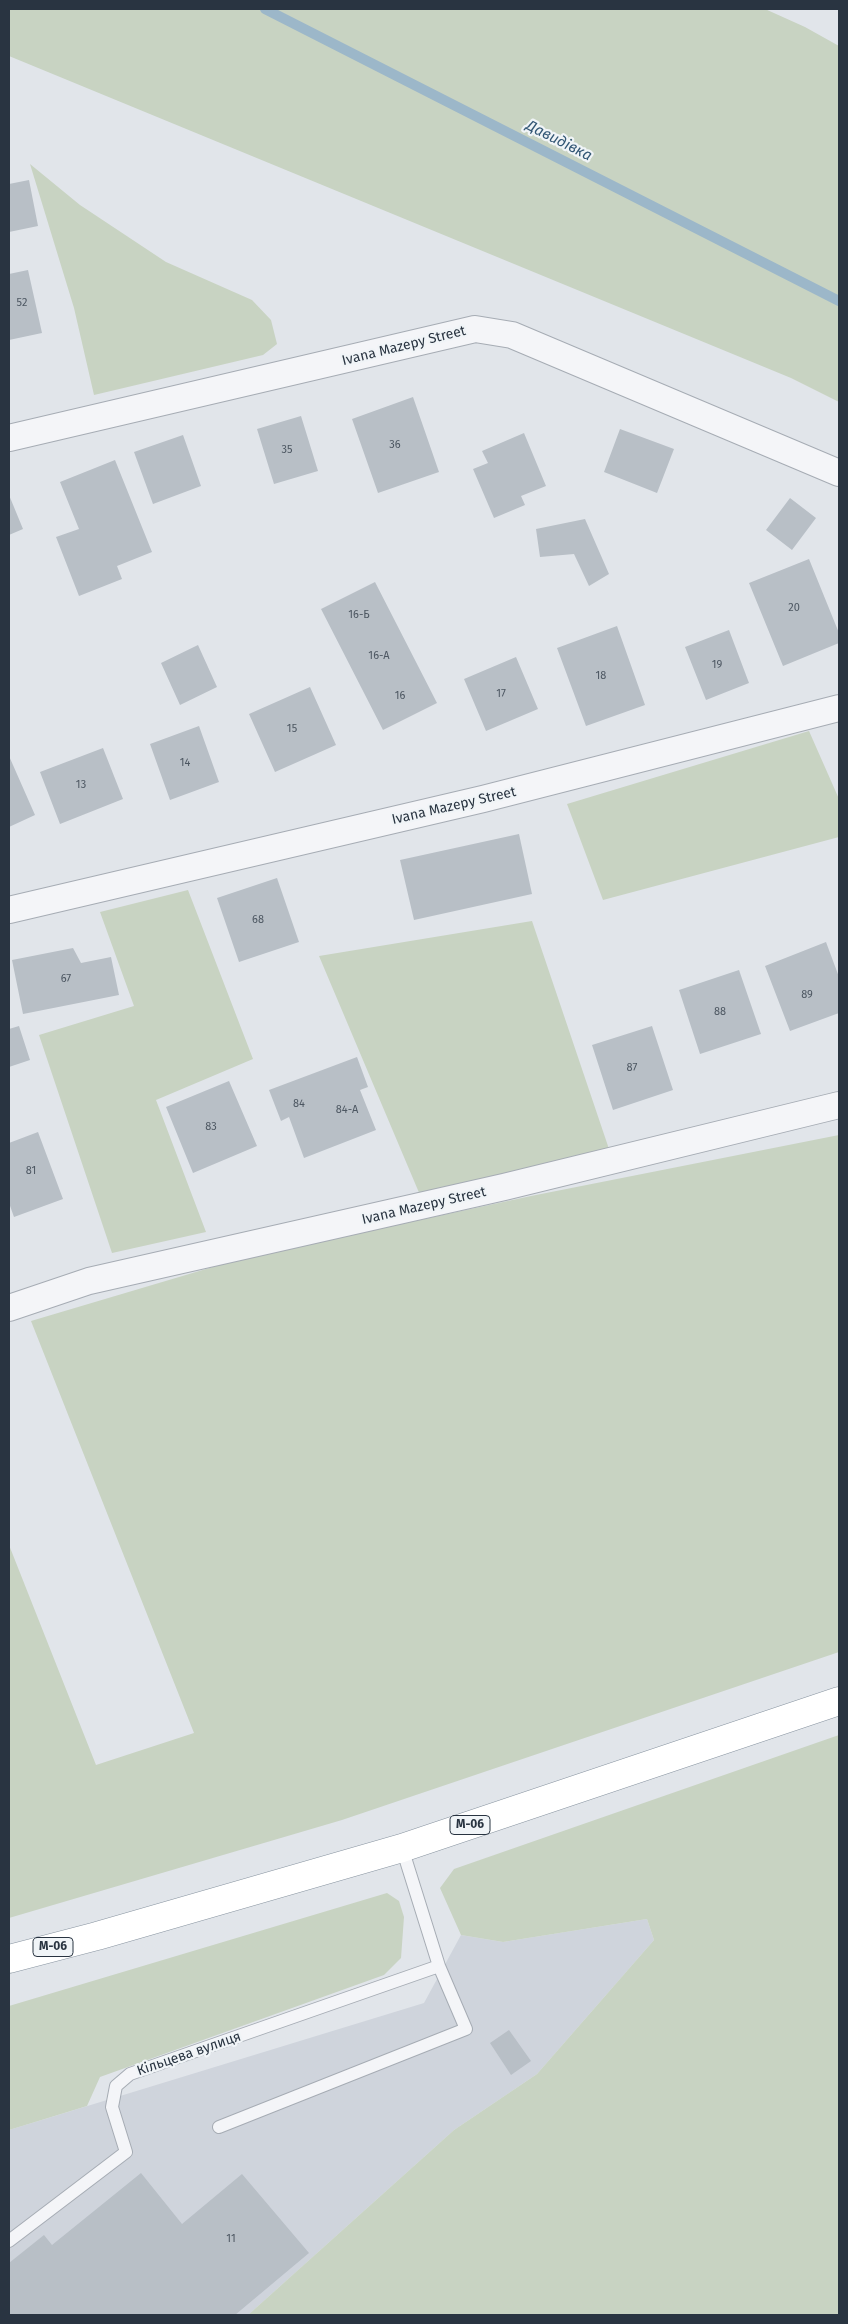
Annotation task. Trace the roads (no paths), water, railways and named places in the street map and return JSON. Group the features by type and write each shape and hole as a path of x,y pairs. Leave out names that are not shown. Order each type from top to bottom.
{"highway":[{"name":"М-06","path":"9,1959 97,1936 402,1848 839,1701"}],"street":[{"name":"Ivana Mazepy Street","path":"9,438 475,329 512,335 839,473"},
{"name":"Ivana Mazepy Street","path":"9,910 483,800 839,708"},
{"name":"Ivana Mazepy Street","path":"9,1308 89,1281 504,1187 839,1105"}],"lane":[{"path":"219,2127 466,2029 439,1966 402,1848"},
{"name":"Кільцева вулиця","path":"9,2241 126,2152 112,2107 116,2086 130,2074 439,1966"}],"waterway":[{"name":"Давидівка","path":"265,9 839,301"}]}
